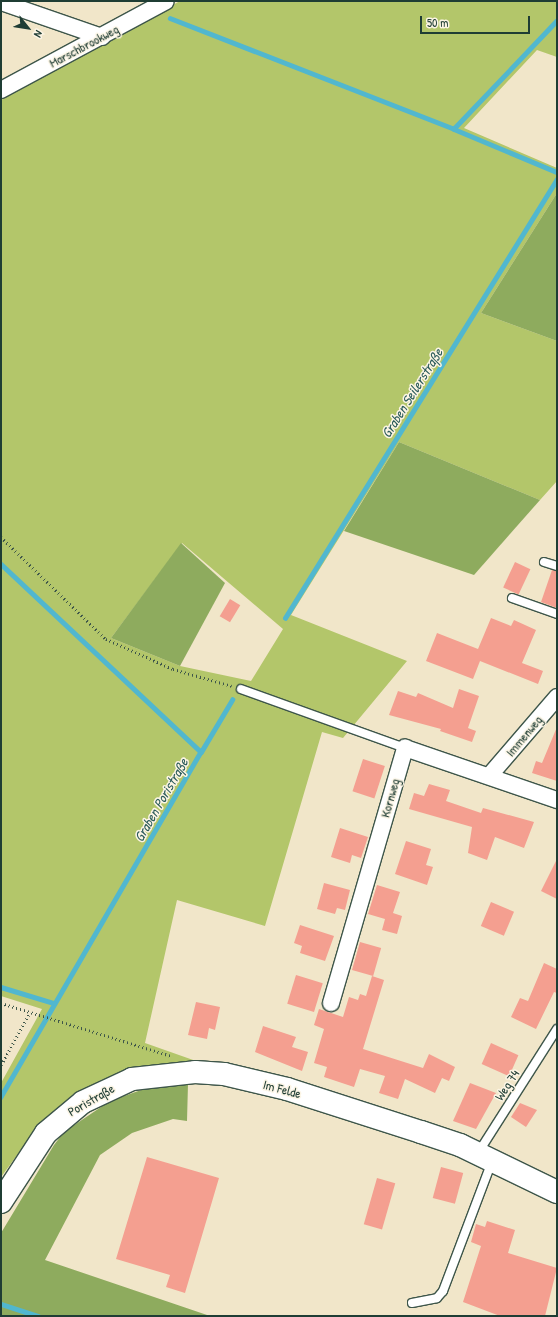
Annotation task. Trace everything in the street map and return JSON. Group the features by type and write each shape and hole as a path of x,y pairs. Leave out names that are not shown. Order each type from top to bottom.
{"main road":[{"name":"Poristraße","path":"1,1202 46,1133 83,1102 132,1079 195,1072 224,1074"},
{"name":"Im Felde","path":"224,1074 295,1092 485,1157 557,1192"}],"street":[{"name":"Marschbrookweg","path":"1,90 102,37 166,1"},
{"path":"1,2 102,37"},
{"name":"Immenweg","path":"490,775 557,697"},
{"path":"405,748 490,775 557,800"},
{"name":"Kornweg","path":"331,1002 405,748"}],"lane":[{"path":"544,562 557,566"},
{"path":"512,598 557,614"},
{"path":"241,689 405,748"},
{"name":"Weg 74","path":"412,1303 437,1298 443,1291 485,1157 557,1029"}],"path":[{"path":"1,537 106,640 173,669 241,689"},
{"path":"1,1003 174,1057"},
{"path":"1,1065 30,1012"}],"green space":[{"path":"180,1 557,1 557,57 537,50 464,128 557,168 557,193 481,313 557,341 557,481 540,500 399,442 291,615 407,661 343,738 322,732 265,926 177,900 145,1043 196,1061 133,1069 101,1080 65,1103 37,1128 1,1177 1,1083 42,1009 1,996 1,100","holes":["182,543 283,629 251,681 180,666 111,638"]},
{"path":"557,193 557,341 481,313"},
{"path":"399,442 540,500 474,575 344,531"},
{"path":"181,543 225,583 180,666 111,638"},
{"path":"178,1083 188,1084 187,1121 173,1119 132,1133 100,1155 45,1260 210,1316 1,1316 1,1233 54,1145 64,1132 110,1101 144,1089"}],"building":[{"path":"515,562 530,569 519,595 503,587"},
{"path":"552,570 557,571 557,608 541,602"},
{"path":"230,599 240,605 230,622 220,616"},
{"path":"491,618 511,626 514,620 536,630 522,663 543,671 538,684 480,661 473,679 426,661 437,633 478,649"},
{"path":"459,689 479,696 468,728 476,731 472,742 440,731 441,729 389,715 398,691 416,697 418,693 453,708"},
{"path":"557,727 557,781 532,773 536,761 542,763"},
{"path":"363,759 385,766 374,798 352,791"},
{"path":"429,784 450,790 446,801 481,813 483,808 534,822 524,848 495,837 487,860 468,853 472,827 409,809 414,793 424,796"},
{"path":"340,828 368,837 361,858 352,855 350,863 331,857"},
{"path":"406,841 431,849 426,865 433,867 427,885 395,874"},
{"path":"557,859 557,899 541,891"},
{"path":"324,883 350,890 345,910 337,908 335,914 317,909"},
{"path":"377,885 400,892 393,913 402,916 397,934 382,930 385,919 368,914"},
{"path":"491,902 514,912 504,936 481,926"},
{"path":"300,925 334,936 325,961 300,953 302,946 294,943"},
{"path":"360,942 381,948 373,976 352,970"},
{"path":"544,963 557,969 557,993 554,992 536,1029 511,1017 520,998 528,1001"},
{"path":"296,975 323,983 314,1012 287,1004"},
{"path":"372,976 384,980 363,1049 423,1068 429,1054 455,1067 449,1081 442,1078 435,1093 405,1079 398,1099 379,1093 385,1076 360,1069 354,1087 324,1077 327,1067 314,1063 324,1029 314,1025 319,1009 343,1017 349,997 358,1000 360,994 366,996"},
{"path":"196,1002 220,1007 215,1030 209,1028 207,1039 188,1035"},
{"path":"263,1026 296,1037 292,1047 308,1052 302,1071 255,1052"},
{"path":"491,1043 518,1055 509,1076 482,1064"},
{"path":"470,1083 496,1093 476,1129 453,1121"},
{"path":"520,1103 537,1110 526,1127 511,1117"},
{"path":"147,1157 219,1178 185,1293 166,1287 170,1275 116,1259"},
{"path":"441,1167 463,1173 455,1204 433,1198"},
{"path":"377,1178 395,1183 382,1229 364,1224"},
{"path":"487,1221 515,1230 508,1253 557,1268 545,1316 500,1316 463,1302 481,1246 471,1242 476,1224 485,1227"}],"waterway":[{"path":"170,18 454,129"},
{"name":"Graben Seilerstraße","path":"557,21 454,129 557,172"},
{"name":"Graben Seilerstraße","path":"285,618 557,179"},
{"name":"Graben Poristraße","path":"1,564 201,752 1,1097"},
{"name":"Graben Seilerstraße","path":"201,752 232,700"},
{"path":"1,987 54,1003"},
{"path":"1,1304 38,1316"}]}
